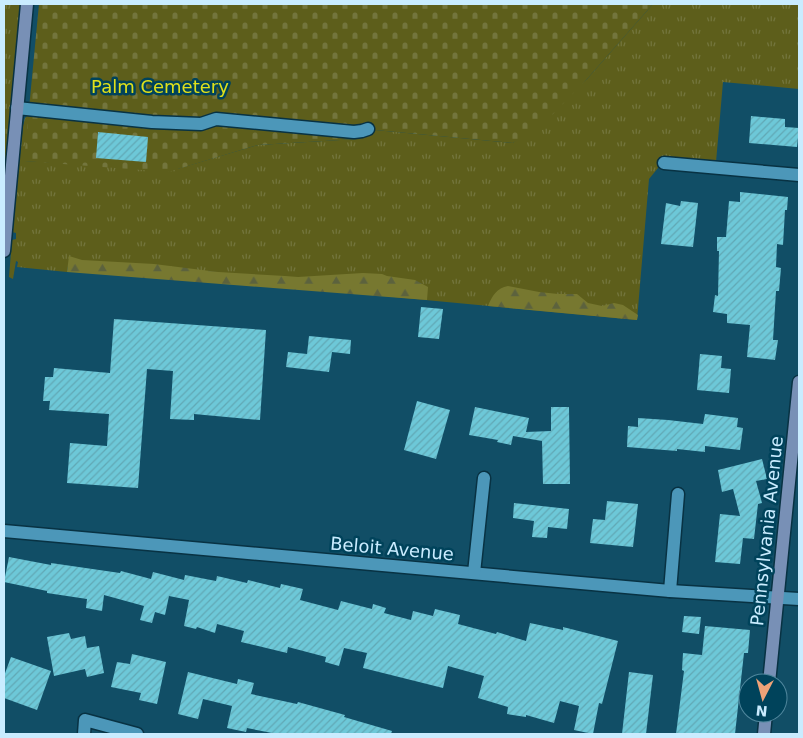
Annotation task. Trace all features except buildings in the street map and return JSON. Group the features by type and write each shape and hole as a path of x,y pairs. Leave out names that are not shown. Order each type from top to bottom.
{"street":[{"path":"4,251 27,4"},
{"path":"17,108 152,122 201,124 216,119 354,132 368,129"},
{"path":"664,163 799,175"},
{"name":"Pennsylvania Avenue","path":"770,673 799,382"},
{"path":"474,573 484,478"},
{"path":"670,591 678,494"},
{"name":"Beloit Avenue","path":"4,531 670,591 799,599"},
{"path":"84,734 85,720 137,734"}],"green space":[{"path":"4,4 23,4 4,199"},
{"name":"Palm Cemetery","path":"39,4 653,4 587,79 548,119 513,143 375,130 357,139 258,145 168,172 24,161"},
{"path":"653,4 799,4 799,89 723,82 716,162 659,157 658,168 649,179 637,320 68,266 67,272 17,267 18,262 16,261 13,279 9,277 12,240 16,239 16,233 12,232 23,126 25,118 29,114 25,161 177,169 258,145 357,139 375,130 513,143 587,79"},
{"path":"69,256 82,260 154,264 218,272 298,277 363,273 382,274 415,280 428,287 427,300 67,272"},
{"path":"508,286 539,292 577,294 588,303 602,306 614,303 623,305 638,315 637,320 488,306 495,293"}]}
